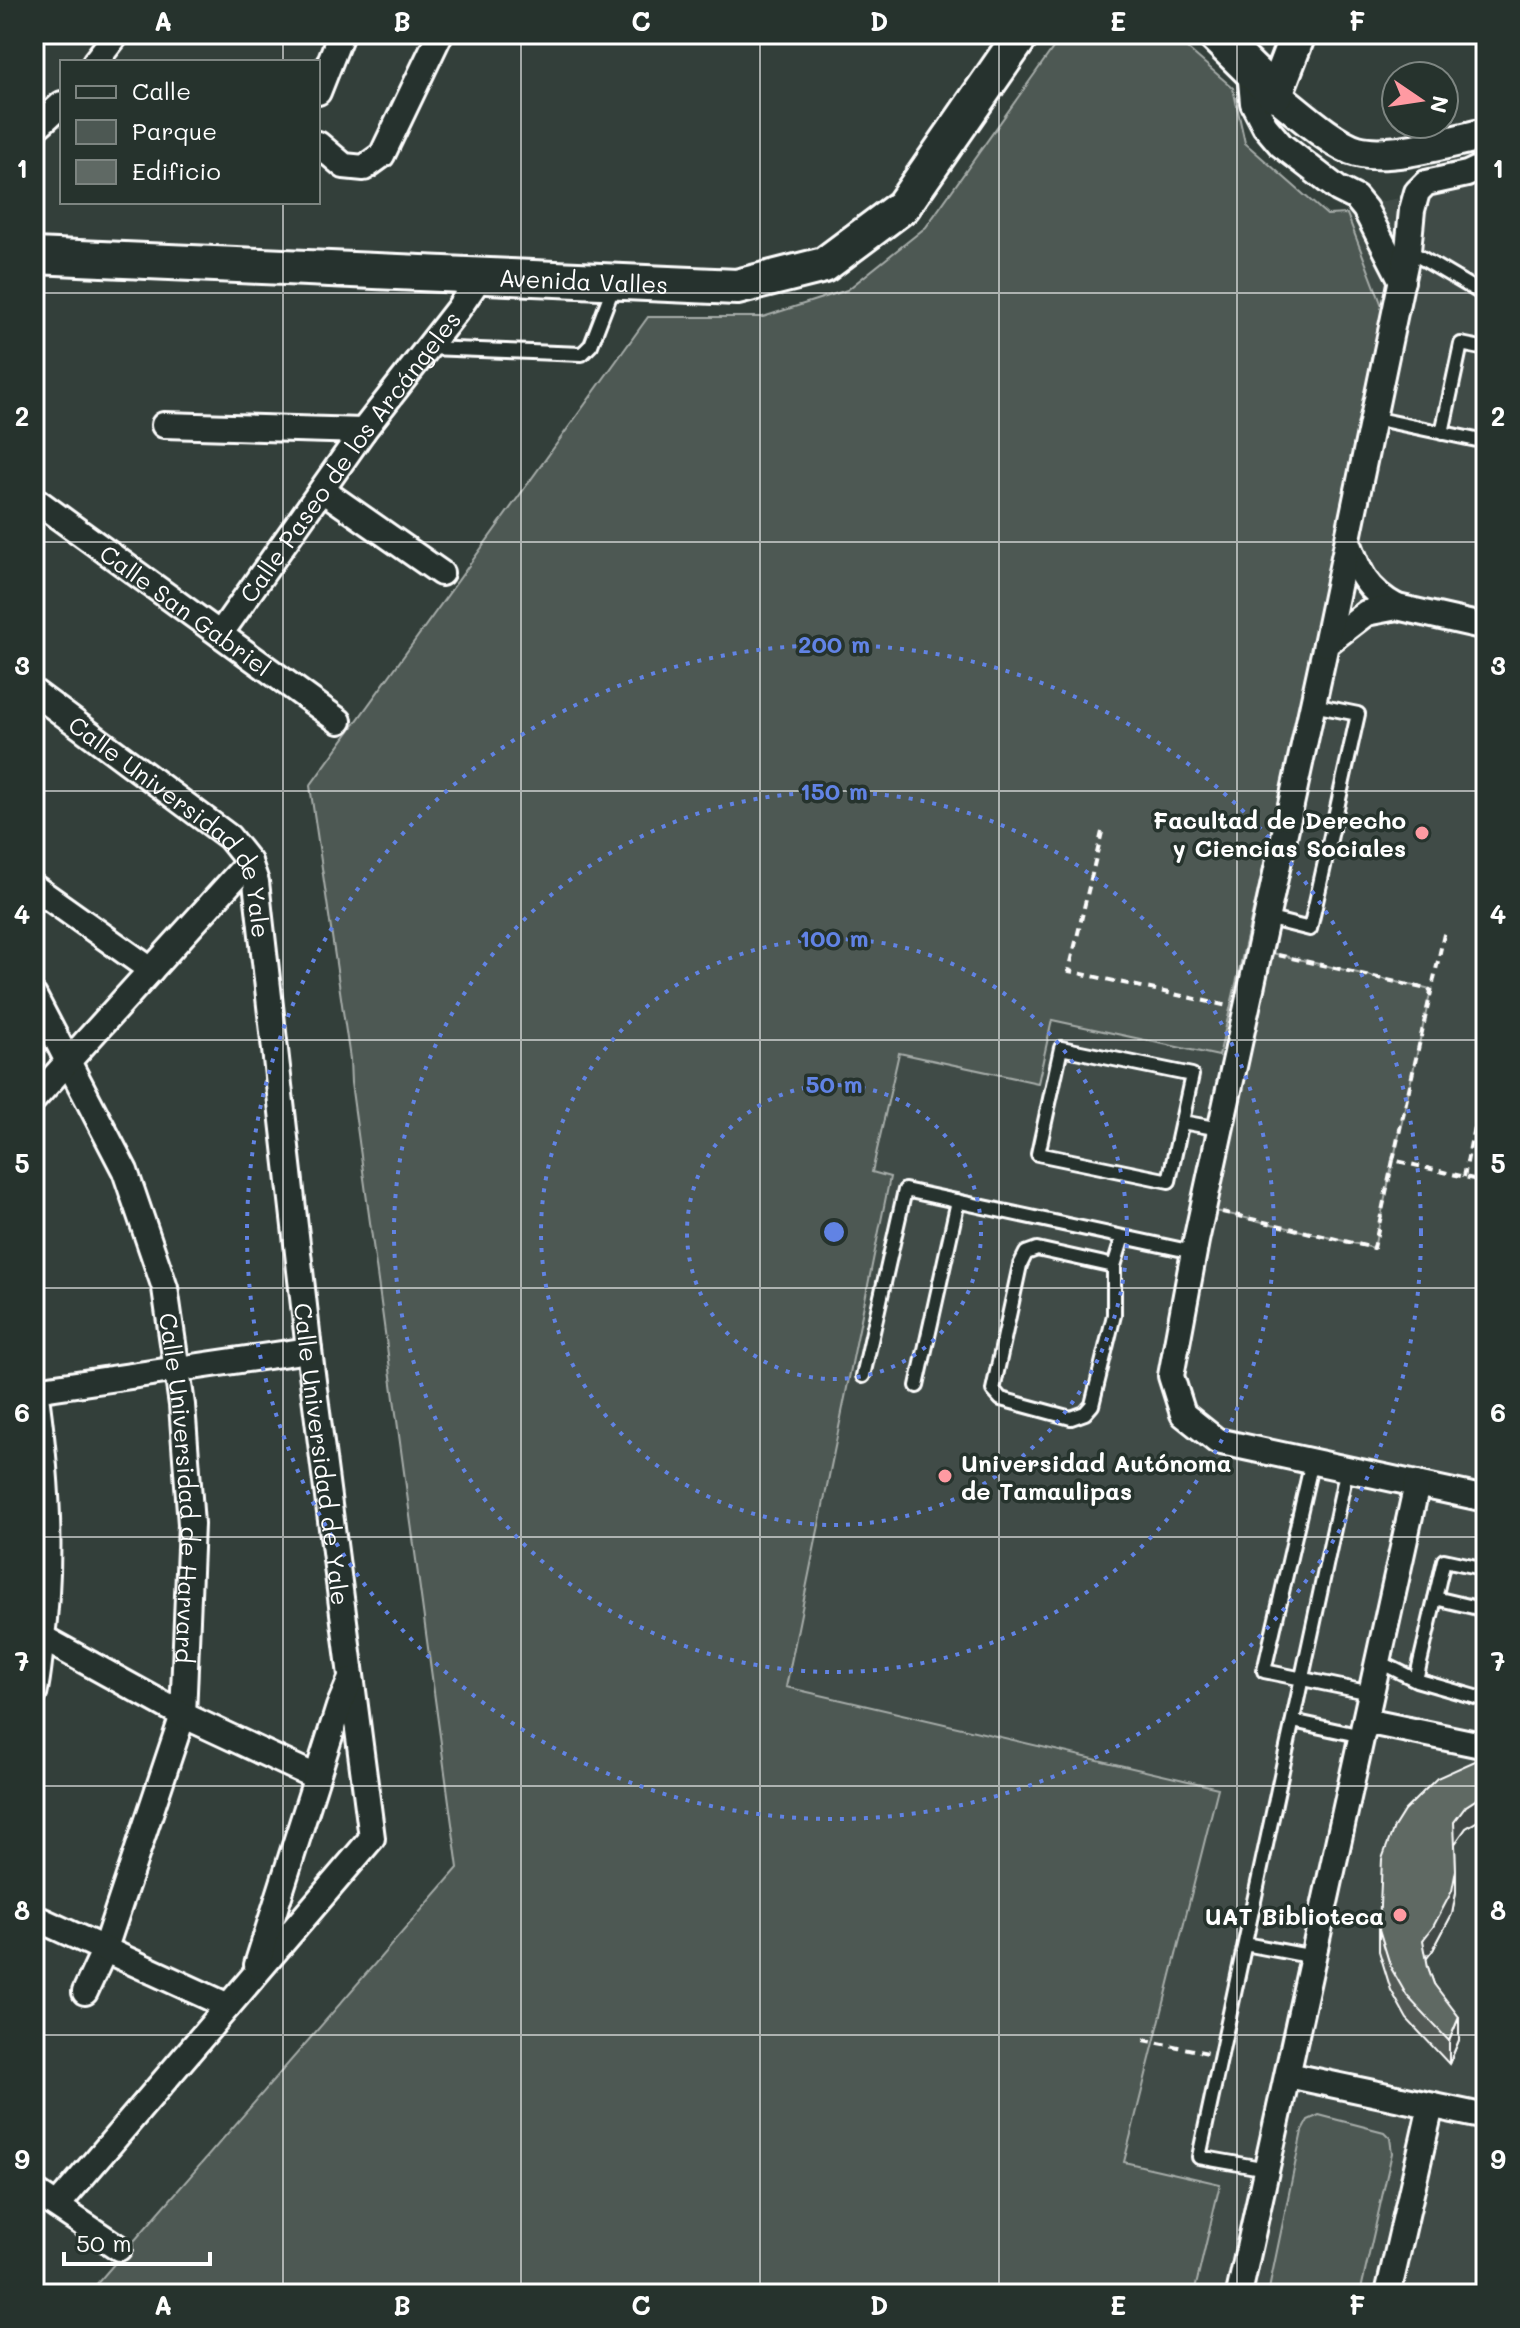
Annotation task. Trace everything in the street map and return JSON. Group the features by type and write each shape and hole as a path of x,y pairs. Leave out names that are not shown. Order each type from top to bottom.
{"main road":[{"name":"Avenida Valles","path":"34,256 737,287 824,265 903,206 1022,34"},
{"path":"1214,34 1275,94 1298,34"}],"street":[{"path":"97,60 117,34"},
{"path":"320,87 341,34"},
{"path":"320,146 344,166 364,168 382,155 440,34"},
{"path":"1250,69 1253,103 1265,126 1281,145 1338,189 1356,198 1380,236 1402,281"},
{"path":"1275,94 1354,151 1382,155 1486,134"},
{"path":"34,129 60,106"},
{"path":"1486,165 1467,174 1426,183 1417,192 1402,281 1326,644 1193,1252 1171,1376 1183,1414 1217,1441 1486,1499"},
{"path":"1380,236 1391,238 1402,234 1409,238"},
{"name":"Calle Paseo de los Arcángeles","path":"220,634 363,431 480,277"},
{"path":"164,425 363,431"},
{"path":"322,490 441,573"},
{"name":"Calle San Gabriel","path":"34,499 339,721"},
{"path":"1347,540 1359,572 1377,596 1397,607 1486,627"},
{"path":"1326,644 1366,613 1397,607"},
{"name":"Calle Universidad de Yale","path":"34,692 229,837 249,862 256,882 309,1350 372,1838 57,2206"},
{"path":"34,1099 249,862"},
{"path":"34,887 151,970"},
{"name":"Calle Universidad de Harvard","path":"34,996 125,1171 165,1288 182,1405 191,1524 183,1715 104,1951 85,1992"},
{"path":"34,1694 49,1511 39,1450 35,1386 309,1350"},
{"path":"1239,2294 1417,1484"},
{"path":"38,1634 183,1715 316,1777"},
{"path":"253,1976 351,1678"},
{"path":"1363,1729 1486,1746"},
{"path":"34,1917 228,2006"},
{"path":"1288,2075 1486,2117"},
{"path":"1392,2290 1431,2106"},
{"path":"34,2191 119,2248"}],"lane":[{"path":"1409,238 1486,296"},
{"path":"428,348 582,354 591,345 615,282"},
{"path":"1442,433 1461,344 1486,349"},
{"path":"1373,418 1486,442"},
{"path":"1266,918 1310,929 1358,714 1313,705"},
{"path":"1061,1048 1192,1075 1182,1122 1169,1181 1038,1154 1061,1048"},
{"path":"1182,1122 1220,1129"},
{"path":"863,1376 905,1190 1193,1252"},
{"path":"917,1386 958,1201"},
{"path":"1114,1266 1037,1249 1026,1253 1020,1265 993,1390 1001,1399 1071,1418 1085,1413 1092,1405 1114,1315 1114,1266 1123,1237"},
{"path":"1312,1461 1264,1671 1371,1693"},
{"path":"1267,2169 1199,2157 1347,1468"},
{"path":"1416,1680 1444,1560 1486,1569"},
{"path":"1435,1598 1486,1610"},
{"path":"1378,1661 1416,1680 1486,1700"},
{"path":"1293,1721 1363,1729"},
{"path":"1245,1944 1314,1957"}],"path":[{"path":"1102,832 1069,971 1246,1010"},
{"path":"1203,1208 1374,1248 1445,930"},
{"path":"1259,950 1431,990"},
{"path":"1464,1177 1474,1127"},
{"path":"1393,1160 1486,1182"},
{"path":"1144,2040 1220,2056"}],"shaded area":[{"name":"Universidad Autónoma de Tamaulipas","path":"1063,34 1171,34 1233,88 1245,143 1328,215 1347,214 1355,206 1486,183 1486,2294 88,2294 458,1868 311,786 648,317 763,317 847,290 926,227"}],"green space":[{"name":"Universidad Autónoma de Tamaulipas","path":"1063,34 1171,34 1233,88 1245,143 1327,215 1347,214 1384,311 1312,659 1219,1056 1052,1020 1038,1083 899,1053 872,1172 890,1177 786,1687 1218,1788 1124,2162 1220,2184 1194,2294 88,2294 458,1868 350,1059 310,786 648,317 763,317 847,290 926,227"},
{"path":"1259,950 1431,990 1374,1248 1203,1208"},
{"path":"1319,2115 1384,2132 1390,2138 1392,2153 1360,2294 1268,2294 1302,2131 1308,2120"}],"building":[{"path":"1484,1757 1486,1793 1466,1806 1454,1822 1456,1870 1452,1891 1423,1940 1434,1984 1459,2017 1449,2041 1407,1996 1391,1968 1379,1929 1382,1859 1394,1827 1404,1811 1437,1778"}],"place":[{"name":"Facultad de Derecho y Ciencias Sociales","path":"1422,833"},
{"name":"Universidad Autónoma de Tamaulipas","path":"945,1476"},
{"name":"UAT Biblioteca","path":"1400,1915"}]}
